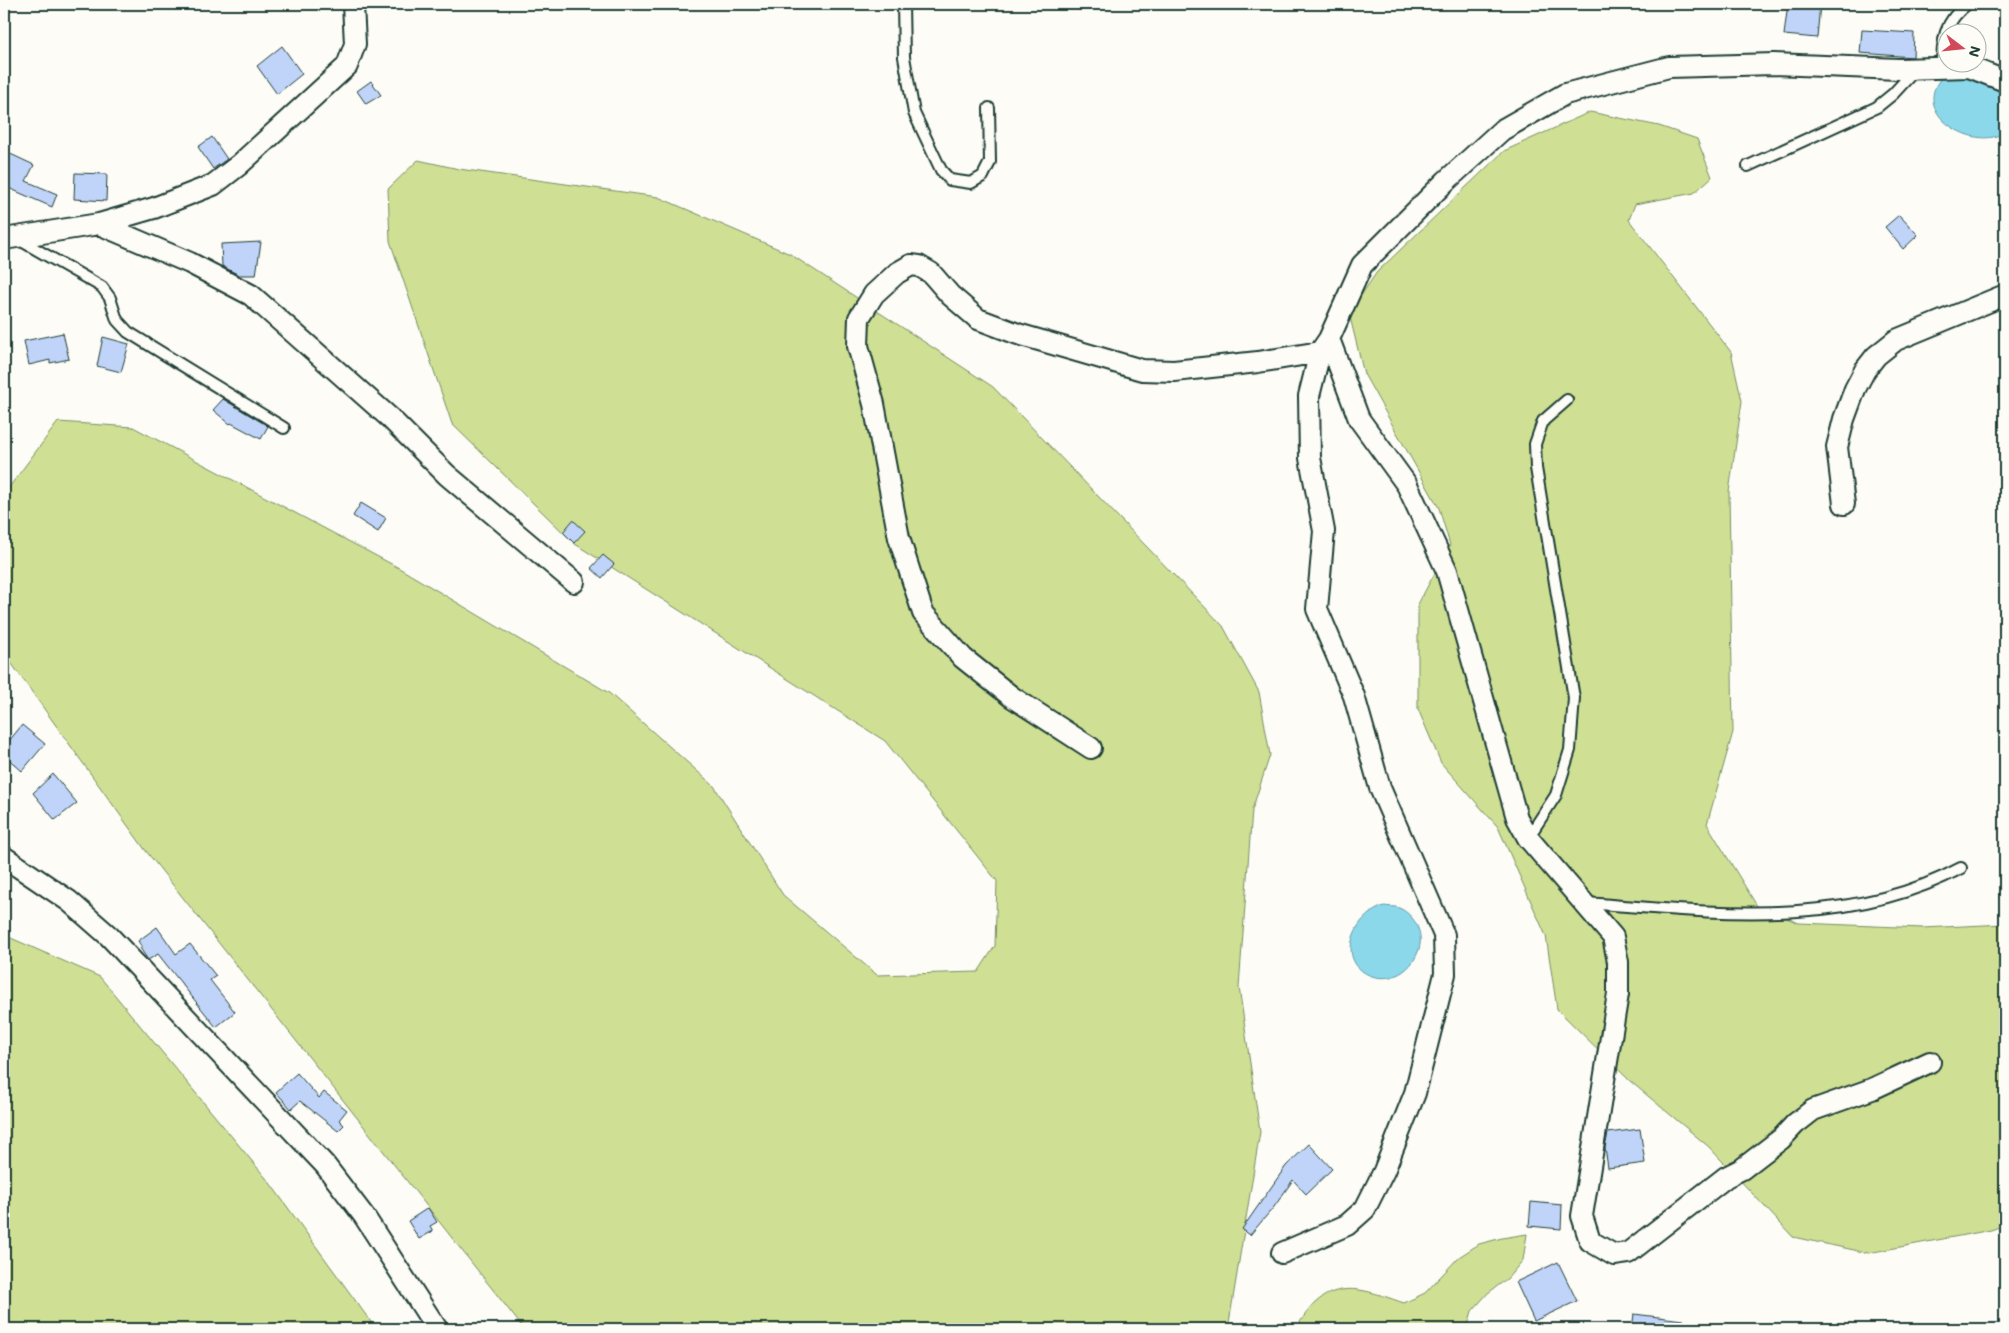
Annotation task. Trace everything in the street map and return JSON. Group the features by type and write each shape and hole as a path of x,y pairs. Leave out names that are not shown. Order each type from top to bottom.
{"street":[{"path":"11,239 99,224 154,208 213,185 240,165 347,66 355,44 353,4"},
{"path":"1282,1253 1347,1225 1365,1209 1384,1171 1415,1093 1445,974 1444,935 1380,788 1354,696 1317,608 1324,531 1310,458 1309,396 1324,345 1362,265 1446,180 1502,130 1564,94 1669,67 1774,64 1936,68"},
{"path":"1981,72 2005,81"},
{"path":"99,224 190,263 251,295 390,418 447,475 574,582"},
{"path":"1091,748 1012,697 963,658 923,612 899,538 874,404 858,346 859,318 874,294 897,273 911,264 920,266 931,274 950,295 978,320 1018,334 1142,370 1174,371 1258,362 1324,345"},
{"path":"1844,504 1837,447 1844,419 1855,389 1876,356 1896,340 2005,295"},
{"path":"1324,345 1359,418 1407,485 1447,571 1517,818 1528,838 1613,937 1618,962 1618,994 1582,1216 1590,1242 1614,1255 1628,1253 1726,1177 1742,1169 1781,1140 1795,1124 1813,1110 1879,1086 1930,1062"},
{"path":"4,857 69,902 109,936 325,1165 364,1216 437,1329"}],"lane":[{"path":"903,4 904,57 914,113 941,170 950,180 971,183 983,176 990,162 988,108"},
{"path":"1949,22 1967,4"},
{"path":"1748,166 1877,107 1893,94 1917,68"},
{"path":"11,239 102,287 110,298 117,320 128,332 284,428"},
{"path":"1528,838 1556,795 1570,750 1574,698 1536,468 1536,444 1543,421 1568,400"},
{"path":"1584,903 1735,912 1814,910 1883,899 1914,890 1961,868"}],"green space":[{"path":"1590,112 1659,126 1697,139 1712,177 1694,193 1635,204 1629,220 1731,352 1742,401 1729,492 1733,732 1707,824 1757,906 1799,923 1923,928 2005,924 2005,1225 1991,1230 1868,1253 1793,1237 1709,1147 1630,1081 1557,1009 1546,936 1498,827 1441,763 1418,709 1418,604 1450,545 1439,508 1364,374 1349,313 1377,272 1504,151"},
{"path":"418,160 459,169 658,197 790,254 993,387 1223,626 1259,692 1270,755 1252,810 1239,987 1260,1132 1228,1329 524,1329 146,851 9,660 4,643 4,494 58,422 133,427 399,568 609,693 714,786 783,895 877,975 978,972 995,946 997,881 885,741 575,544 452,424 390,241 388,189"},
{"path":"4,935 100,977 270,1183 376,1329 4,1329"},
{"path":"1527,1234 1523,1260 1507,1279 1488,1293 1472,1311 1467,1329 1302,1329 1300,1322 1303,1317 1325,1295 1347,1289 1358,1290 1404,1303 1425,1293 1459,1257 1479,1244"}],"water":[{"path":"1964,74 1998,87 2005,96 2005,131 1994,137 1980,138 1965,134 1951,127 1940,117 1934,104 1934,91 1943,76"},
{"path":"1384,906 1399,908 1409,915 1419,931 1420,937 1419,949 1411,965 1399,974 1386,978 1372,976 1361,970 1353,960 1351,947 1356,930 1361,922 1371,912"}],"building":[{"path":"1788,4 1820,4 1817,38 1784,35"},
{"path":"1862,30 1914,33 1913,57 1860,53"},
{"path":"282,46 302,74 277,94 257,66"},
{"path":"371,81 381,95 366,104 357,91"},
{"path":"212,137 227,159 213,169 198,147"},
{"path":"4,151 34,165 26,181 57,194 52,207 4,186"},
{"path":"75,173 107,174 106,201 74,199"},
{"path":"1899,215 1918,235 1903,249 1885,227"},
{"path":"261,242 256,275 239,275 222,266 221,244"},
{"path":"63,333 69,359 50,363 50,360 29,365 24,341"},
{"path":"103,337 129,344 121,372 97,366"},
{"path":"223,399 268,426 261,439 230,424 213,410"},
{"path":"361,503 386,518 378,532 353,516"},
{"path":"573,520 585,531 574,543 563,532"},
{"path":"603,555 614,564 602,578 591,568"},
{"path":"22,725 45,744 22,771 4,755 4,747"},
{"path":"53,774 77,803 55,820 33,793"},
{"path":"157,927 176,954 190,944 216,976 210,980 235,1012 216,1027 158,954 148,960 140,948 142,947 138,941"},
{"path":"297,1073 319,1098 324,1092 347,1110 339,1120 344,1125 338,1131 300,1101 291,1109 276,1092"},
{"path":"1640,1129 1645,1163 1608,1168 1605,1148 1608,1133"},
{"path":"1309,1144 1332,1169 1306,1194 1293,1180 1274,1207 1250,1235 1242,1229 1286,1166"},
{"path":"1531,1202 1562,1205 1561,1229 1529,1226"},
{"path":"428,1208 437,1222 430,1226 433,1231 419,1239 408,1221"},
{"path":"1558,1262 1577,1301 1534,1321 1516,1282"},
{"path":"1634,1314 1683,1320 1682,1329 1632,1329"}]}
